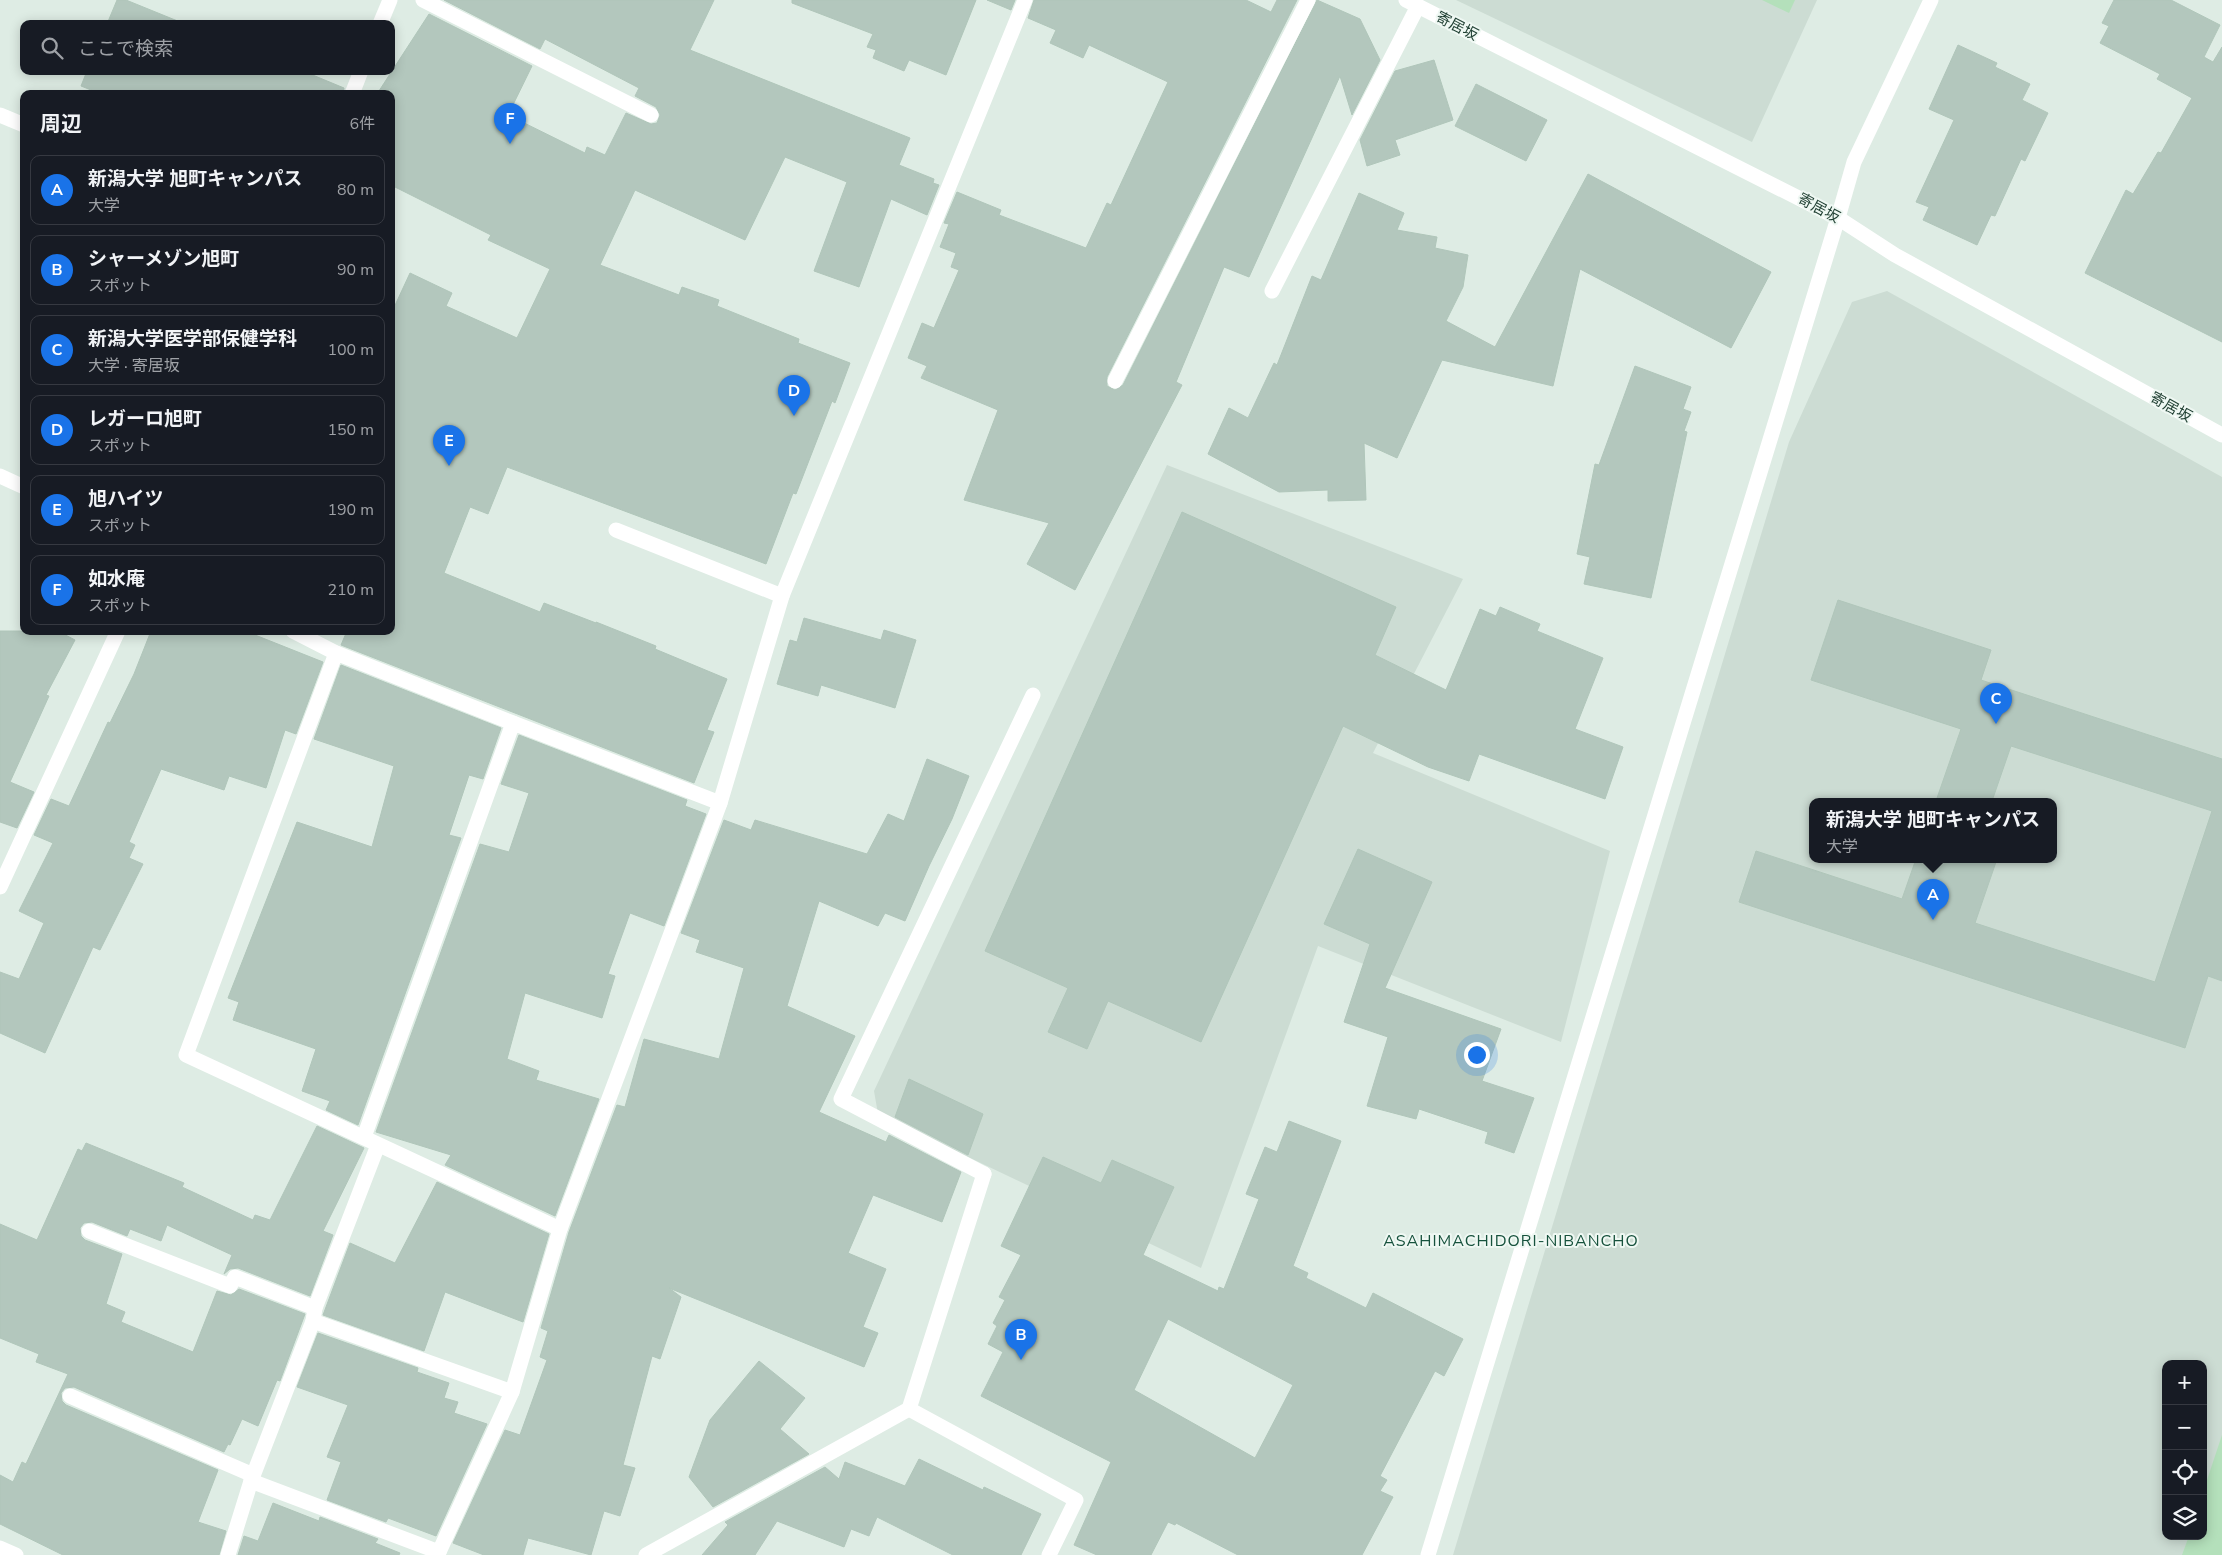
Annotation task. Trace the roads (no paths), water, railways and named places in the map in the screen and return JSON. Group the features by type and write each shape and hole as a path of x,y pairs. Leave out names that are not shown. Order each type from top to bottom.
{"street":[{"path":"382,20 390,0"},
{"path":"423,0 651,115"},
{"path":"70,1396 252,1478 438,1554 512,1392 560,1229 720,803 782,596 1025,0"},
{"path":"1115,381 1308,0"},
{"path":"1428,1555 1854,162 1931,0"},
{"path":"1272,291 1412,3"},
{"name":"寄居坂","path":"1412,3 1838,218 1896,255 2222,435"},
{"path":"354,90 359,75"},
{"path":"0,115 20,123"},
{"path":"0,476 20,485"},
{"path":"616,530 782,596"},
{"path":"0,888 116,635"},
{"path":"301,635 336,653 720,803"},
{"path":"336,653 186,1056 560,1229"},
{"path":"646,1555 909,1409 984,1174 840,1099 1033,695"},
{"path":"364,1137 513,723"},
{"path":"228,1555 252,1478 378,1146"},
{"path":"89,1231 230,1286 235,1277 314,1314 512,1392"},
{"path":"909,1409 1076,1500 1049,1555"},
{"path":"0,1548 16,1555"}],"place":[{"name":"如水庵","path":"510,144"},
{"name":"レガーロ旭町","path":"794,416"},
{"name":"旭ハイツ","path":"449,466"},
{"name":"新潟大学医学部保健学科","path":"1996,724"},
{"name":"新潟大学 旭町キャンパス","path":"1933,920"},
{"name":"シャーメゾン旭町","path":"1021,1360"}],"district":[{"name":"ASAHIMACHIDORI-NIBANCHO","path":"1511,1240"}]}
